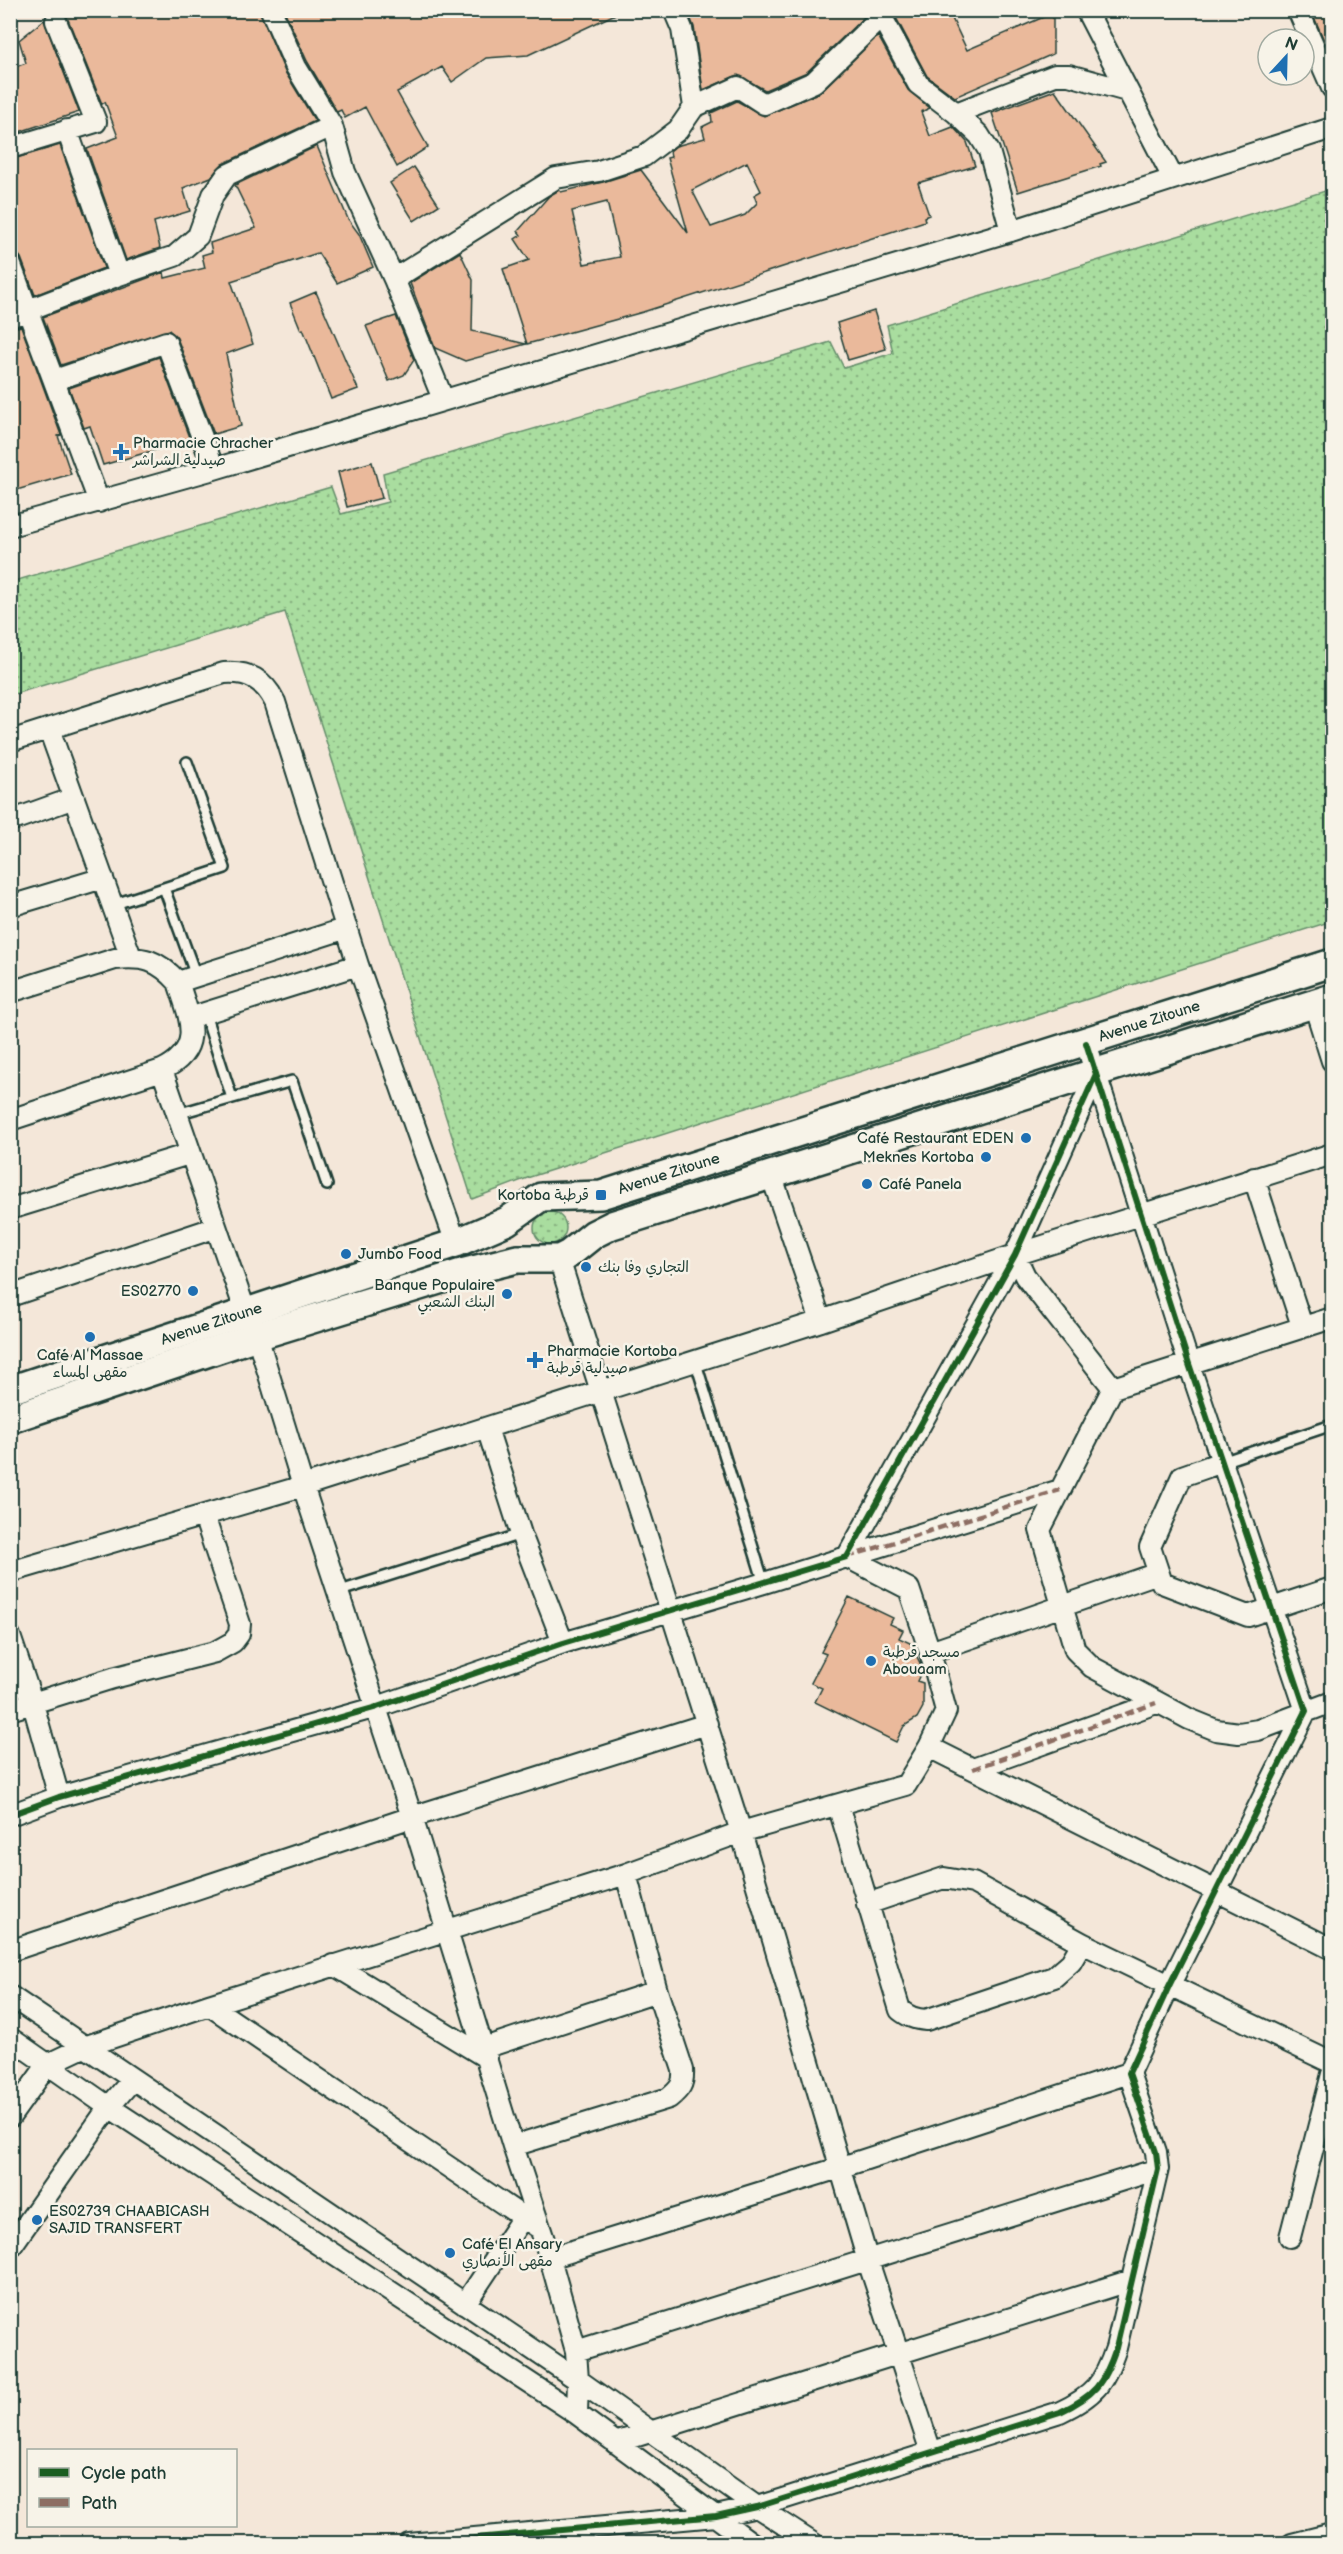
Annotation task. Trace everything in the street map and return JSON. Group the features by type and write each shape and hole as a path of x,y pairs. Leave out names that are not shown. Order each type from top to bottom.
{"main road":[{"name":"Avenue Zitoune","path":"10,1419 493,1228 540,1197 601,1195 1086,1043 1332,963"},
{"name":"Avenue Zitoune","path":"10,1390 251,1324 517,1259 558,1255 612,1225 1323,1001"},
{"path":"524,1209 519,1217 518,1238 523,1247 558,1255 581,1236 582,1225 579,1214 572,1205 552,1196"}],"street":[{"path":"271,10 296,67 332,126 345,172 394,279 443,399"},
{"path":"675,10 682,29 694,107"},
{"path":"1086,10 1173,178"},
{"path":"1298,10 1332,88"},
{"path":"394,279 556,178 599,171 644,156 678,130 694,107 738,87 764,104 814,82 879,14 918,84 956,113 979,135 989,151 1011,231"},
{"path":"10,148 96,122 56,21"},
{"path":"956,113 1054,75 1069,75 1127,91"},
{"path":"19,313 119,274 175,256 198,236 213,195 227,175 332,126"},
{"path":"10,526 99,502 1011,231 1332,128"},
{"path":"67,130 119,274"},
{"path":"10,263 19,313 55,380 99,502"},
{"path":"55,380 166,342 214,468"},
{"path":"10,741 224,673 250,674 270,690 358,965 456,1243"},
{"path":"49,729 131,957"},
{"path":"10,820 74,798"},
{"path":"10,906 102,878"},
{"path":"187,979 346,928"},
{"path":"10,992 115,959 131,957 158,963 187,979 197,1016 192,1037 184,1054 176,1063 162,1070 10,1120"},
{"path":"197,1016 358,965"},
{"path":"1323,1001 1332,1061"},
{"path":"409,2544 716,2517 757,2507 1060,2412 1087,2397 1100,2385 1109,2369 1116,2348 1158,2169 1156,2152 1129,2073 1169,1986 1306,1711 1189,1364 1086,1043"},
{"path":"162,1070 214,1228 251,1324 337,1592 377,1707 513,2146 531,2223 550,2258 576,2351 577,2414"},
{"path":"848,1557 1015,1255 1096,1074"},
{"path":"10,1209 189,1154"},
{"path":"10,1572 204,1516 487,1428 695,1360 821,1322 1015,1255 1332,1154"},
{"path":"771,1174 821,1322"},
{"path":"1254,1178 1302,1326"},
{"path":"10,1296 214,1228"},
{"path":"558,1255 741,1832 868,2261 931,2452"},
{"path":"1015,1255 1025,1276 1113,1388"},
{"path":"1332,1318 1113,1388 1040,1530 1075,1650 1083,1660 1156,1703 1216,1730 1239,1733 1258,1730 1332,1702"},
{"path":"487,1428 521,1534 563,1643"},
{"path":"1222,1462 1182,1476 1150,1547 1162,1583 1248,1616 1332,1588"},
{"path":"10,1815 58,1797 377,1707 563,1643 1060,1490"},
{"path":"10,1710 113,1678 215,1652 233,1642 239,1634 240,1624 204,1516"},
{"path":"10,2117 48,2064 84,2047 334,1965 626,1874 741,1832 906,1785 929,1747 946,1711 930,1652 909,1589 848,1557"},
{"path":"930,1652 1063,1608 1158,1573"},
{"path":"10,1636 33,1704 58,1797"},
{"path":"973,1769 1156,1703"},
{"path":"10,1951 412,1817 707,1725"},
{"path":"929,1747 1332,1949"},
{"path":"838,1805 900,2010 915,2019 926,2020 1054,1977 1071,1962 1082,1943"},
{"path":"513,2146 669,2098 680,2090 684,2080 683,2070 657,1991 626,1874"},
{"path":"867,1904 929,1881 944,1878 959,1879 984,1889 1082,1943 1169,1986 1332,2063"},
{"path":"334,1965 485,2053"},
{"path":"485,2053 657,1991"},
{"path":"10,1996 578,2380 757,2507 814,2544"},
{"path":"209,2005 531,2223"},
{"path":"10,2038 109,2107 577,2414 753,2544"},
{"path":"550,2258 842,2167 1129,2073"},
{"path":"1290,2237 1332,2074"},
{"path":"10,2248 109,2107 132,2080"},
{"path":"576,2351 1158,2169"},
{"path":"465,2304 531,2223"},
{"path":"615,2443 1131,2280"},
{"path":"1292,2544 1332,2534"}],"lane":[{"path":"112,905 225,868 188,762"},
{"path":"164,888 187,979"},
{"path":"197,1016 232,1098"},
{"path":"176,1114 292,1081 327,1185"},
{"path":"695,1360 764,1583"},
{"path":"1222,1462 1332,1425"},
{"path":"337,1592 521,1534"}],"green space":[{"path":"1325,191 1332,199 1332,921 530,1177 472,1199 285,612 11,695 11,582 331,487 341,514 388,502 383,473 831,342 844,368 893,353 887,325"},
{"path":"550,1212 561,1217 566,1228 561,1239 550,1244 539,1239 534,1228 539,1217"}],"building":[{"path":"61,10 259,10 285,72 315,121 222,164 211,177 183,188 190,211 154,222 160,248 126,260 87,149 118,137 105,102 102,104 67,17"},
{"path":"284,10 624,10 528,55 486,58 452,82 442,67 397,92 428,147 397,167 365,107 345,118 341,110 337,112 307,61"},
{"path":"687,10 866,10 867,14 807,72 765,90 738,75 703,90 694,27"},
{"path":"892,10 948,10 967,50 1053,13 1053,54 955,97 927,76"},
{"path":"1311,10 1332,10 1332,59"},
{"path":"44,20 79,112 10,135 10,69 26,63 19,40"},
{"path":"878,36 908,90 930,108 921,112 930,136 953,127 967,142 975,166 918,183 929,215 924,217 925,221 643,312 527,344 503,269 529,260 515,239 521,235 518,231 549,196 559,190 561,192 603,182 641,170 688,233 667,158 671,157 670,151 676,146 705,138 702,127 712,122 711,113 737,101 764,116 819,93","holes":["747,162 761,191 754,195 757,203 745,215 711,227 692,190","607,202 620,257 584,264 572,211"]},
{"path":"1055,90 1106,162 1100,164 1101,166 1018,192 992,113"},
{"path":"60,145 104,268 35,295 21,258 17,253 10,251 10,160"},
{"path":"317,146 348,219 359,234 373,267 337,283 318,253 231,281 253,344 226,354 241,426 214,434 177,338 169,330 61,365 43,317 164,272 165,278 205,268 202,255 212,252 210,243 256,228 235,185"},
{"path":"414,167 439,205 414,221 390,183"},
{"path":"460,252 473,280 472,331 526,344 465,361 435,348 410,283"},
{"path":"316,292 358,389 331,399 290,303"},
{"path":"874,311 886,349 848,360 837,323"},
{"path":"396,316 414,360 404,375 389,381 366,326"},
{"path":"21,326 61,435 58,436 71,474 10,492 10,329"},
{"path":"159,357 190,440 103,465 90,426 84,428 69,388"},
{"path":"372,462 382,498 347,507 338,472"},
{"name":"مسجد قرطبة Abouaam","path":"849,1597 893,1618 890,1624 903,1630 899,1638 910,1643 920,1663 922,1670 917,1681 923,1683 923,1707 917,1718 904,1726 896,1742 815,1702 822,1688 811,1683 826,1654 821,1652"}],"marked path":[{"path":"847,1557 1060,1490"},
{"path":"973,1769 1156,1703"}],"cycle path":[{"path":"409,2544 716,2516 757,2507 1060,2412 1096,2388 1107,2371 1116,2348 1158,2169 1156,2152 1129,2073 1169,1986 1306,1711 1189,1364 1086,1043"},
{"path":"10,1815 59,1797 377,1707 563,1643 847,1557 1015,1255 1096,1074"}],"place":[{"name":"Pharmacie Chracher صيدلية الشراشر","path":"121,452"},
{"name":"Café Restaurant EDEN","path":"1026,1138"},
{"name":"Meknes Kortoba","path":"986,1157"},
{"name":"Café Panela","path":"867,1184"},
{"name":"Kortoba قرطبة","path":"601,1195"},
{"name":"Jumbo Food","path":"346,1254"},
{"name":"التجاري وفا بنك","path":"586,1267"},
{"name":"ES02770","path":"193,1291"},
{"name":"Banque Populaire البنك الشعبي","path":"507,1294"},
{"name":"Café Al Massae مقهى المساء","path":"90,1337"},
{"name":"Pharmacie Kortoba صيدلية قرطبة","path":"535,1360"},
{"name":"مسجد قرطبة Abouaam","path":"871,1661"},
{"name":"ES02739 CHAABICASH SAJID TRANSFERT","path":"37,2220"},
{"name":"Café El Ansary مقهى الأنصاري","path":"450,2253"}]}
